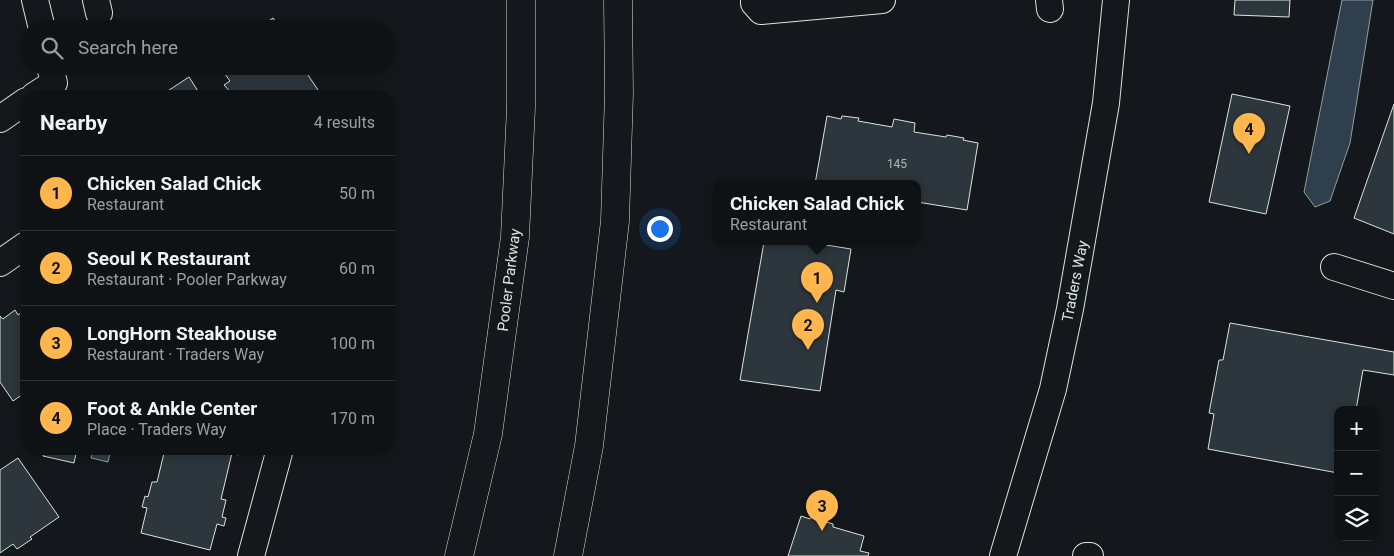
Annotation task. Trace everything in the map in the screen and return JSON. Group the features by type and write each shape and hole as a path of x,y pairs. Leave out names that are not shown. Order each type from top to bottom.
{"main road":[{"name":"Pooler Parkway","path":"459,556 488,434 516,237 521,107 521,0"},
{"path":"568,556 589,446 616,222 619,93 618,0"}],"street":[{"path":"35,0 40,20"},
{"path":"754,0 754,3 761,11 882,0"},
{"name":"Traders Way","path":"1003,556 1053,389 1070,309 1106,103 1116,0"},
{"path":"43,90 54,83 52,75"},
{"path":"0,119 20,105"},
{"path":"0,263 20,249"},
{"path":"1334,267 1394,286"},
{"path":"251,556 278,455"}],"water":[{"path":"1342,0 1373,0 1350,143 1330,201 1315,207 1304,192"},
{"path":"92,455 110,455 108,462 91,458"}],"building":[{"path":"1235,0 1290,0 1289,17 1234,15"},
{"path":"226,75 308,75 318,90 229,90 224,85 230,81"},
{"path":"189,77 197,90 169,90"},
{"path":"1232,94 1290,106 1266,214 1209,202"},
{"path":"1394,104 1394,234 1354,218"},
{"path":"827,116 841,119 842,116 859,118 858,121 892,127 894,119 915,123 914,132 946,137 947,135 978,143 967,210 921,203 921,180 816,180"},
{"path":"763,245 826,245 851,249 844,292 836,290 820,391 740,380"},
{"path":"15,310 18,315 20,314 20,396 13,401 0,382 0,316 3,319"},
{"path":"1230,323 1394,352 1394,375 1363,370 1357,406 1334,406 1334,472 1208,449 1214,414 1209,413 1219,360 1223,360"},
{"path":"43,455 76,455 74,463"},
{"path":"164,455 232,455 221,499 226,500 222,517 226,518 224,526 217,524 210,550 141,533 147,508 142,507 145,496 148,497 152,482 157,482"},
{"path":"18,458 59,517 30,537 32,539 17,549 13,544 0,553 0,470"},
{"path":"801,516 810,519 811,517 833,524 833,527 864,536 860,551 869,553 868,556 788,556"}],"place":[{"name":"Foot & Ankle Center","path":"1249,154"},
{"name":"Chicken Salad Chick","path":"817,303"},
{"name":"Seoul K Restaurant","path":"808,350"},
{"name":"LongHorn Steakhouse","path":"822,531"}]}
